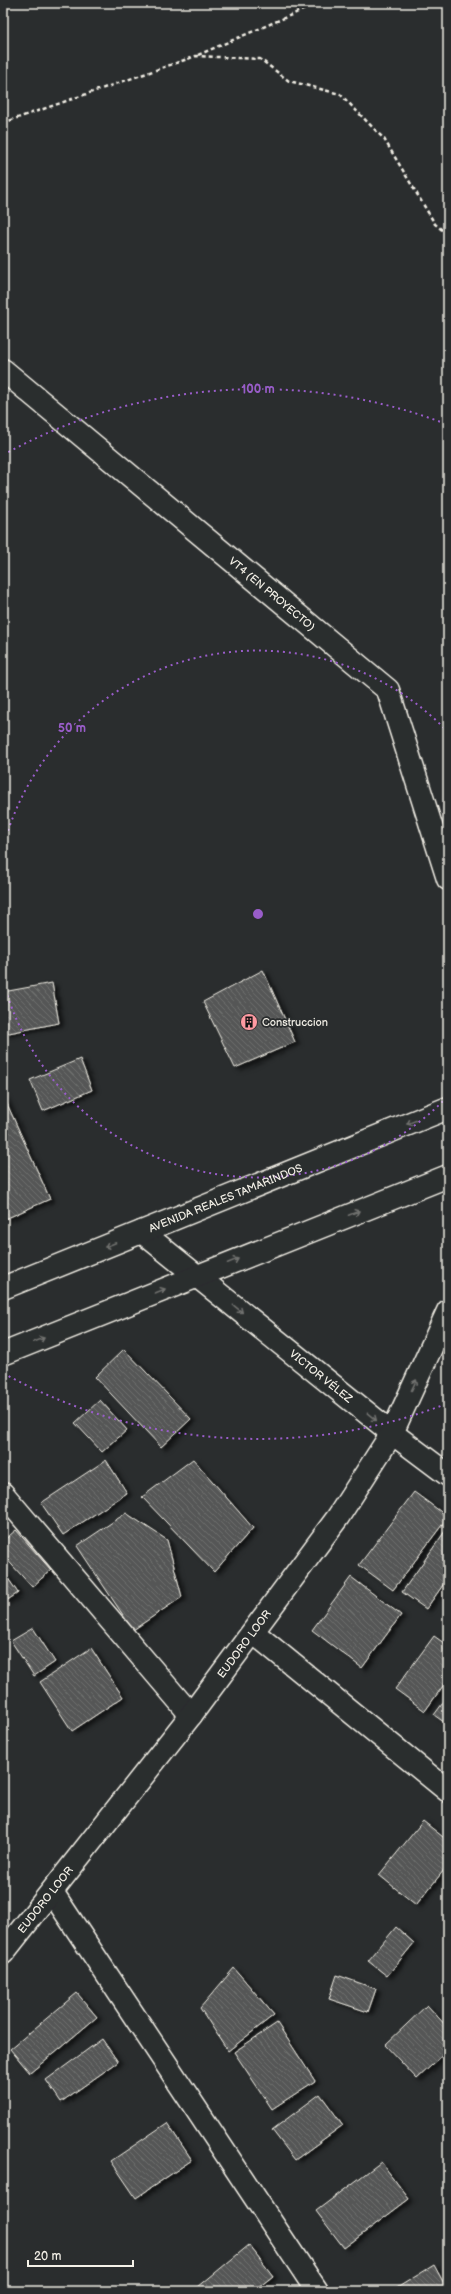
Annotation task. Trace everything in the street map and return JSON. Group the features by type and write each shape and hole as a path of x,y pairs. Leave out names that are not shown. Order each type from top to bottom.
{"street":[{"name":"VT4 (EN PROYECTO)","path":"3,370 388,690 448,879"},
{"name":"AVENIDA REALES TAMARINDOS","path":"3,1288 448,1108"},
{"path":"3,1354 448,1176"},
{"name":"VICTOR VÉLEZ","path":"142,1232 392,1433 448,1475"},
{"name":"EUDORO LOOR","path":"3,1953 191,1715 254,1633 338,1517 392,1433 448,1311"},
{"path":"3,1494 191,1715"},
{"path":"254,1633 448,1791"},
{"path":"52,1892 317,2291"}],"path":[{"path":"3,123 196,56 318,3"},
{"path":"196,56 260,59 288,81 340,94 384,139 435,224 448,235"}],"building":[{"name":"Construccion","path":"263,970 295,1042 235,1068 203,1002"},
{"path":"52,983 59,1023 4,1034 3,992"},
{"path":"80,1059 92,1090 43,1111 30,1080"},
{"path":"3,1095 50,1199 3,1220"},
{"path":"124,1349 191,1419 161,1447 95,1377"},
{"path":"100,1400 127,1430 102,1452 75,1423"},
{"path":"193,1459 253,1528 214,1572 142,1497"},
{"path":"106,1460 127,1493 63,1535 41,1503"},
{"path":"414,1492 448,1517 393,1590 359,1565"},
{"path":"126,1513 167,1540 182,1597 133,1630 77,1546"},
{"path":"448,1527 448,1578 426,1609 402,1592"},
{"path":"16,1530 51,1570 32,1587 3,1555 3,1541"},
{"path":"3,1571 18,1593 3,1603"},
{"path":"351,1577 401,1615 362,1668 312,1630"},
{"path":"33,1628 55,1662 34,1676 11,1641"},
{"path":"434,1636 448,1646 448,1679 425,1711 395,1689"},
{"path":"91,1648 123,1697 72,1731 40,1682"},
{"path":"448,1696 448,1725 434,1715"},
{"path":"423,1821 448,1841 448,1865 416,1905 379,1875"},
{"path":"396,1927 414,1943 387,1976 368,1961"},
{"path":"234,1968 274,2015 228,2051 200,2008"},
{"path":"337,1975 376,1989 368,2012 329,1999"},
{"path":"77,1993 97,2017 30,2073 10,2049"},
{"path":"427,2005 448,2028 448,2050 417,2079 385,2045"},
{"path":"277,2023 315,2081 272,2109 234,2052"},
{"path":"102,2039 118,2062 61,2102 46,2080"},
{"path":"320,2094 343,2125 295,2160 272,2130"},
{"path":"167,2123 192,2160 136,2198 111,2161"},
{"path":"381,2162 409,2199 344,2248 316,2211"},
{"path":"249,2245 273,2276 254,2291 201,2291 198,2287"},
{"path":"434,2265 448,2291 392,2291"}],"place":[{"name":"Construccion","path":"249,1022"}]}
